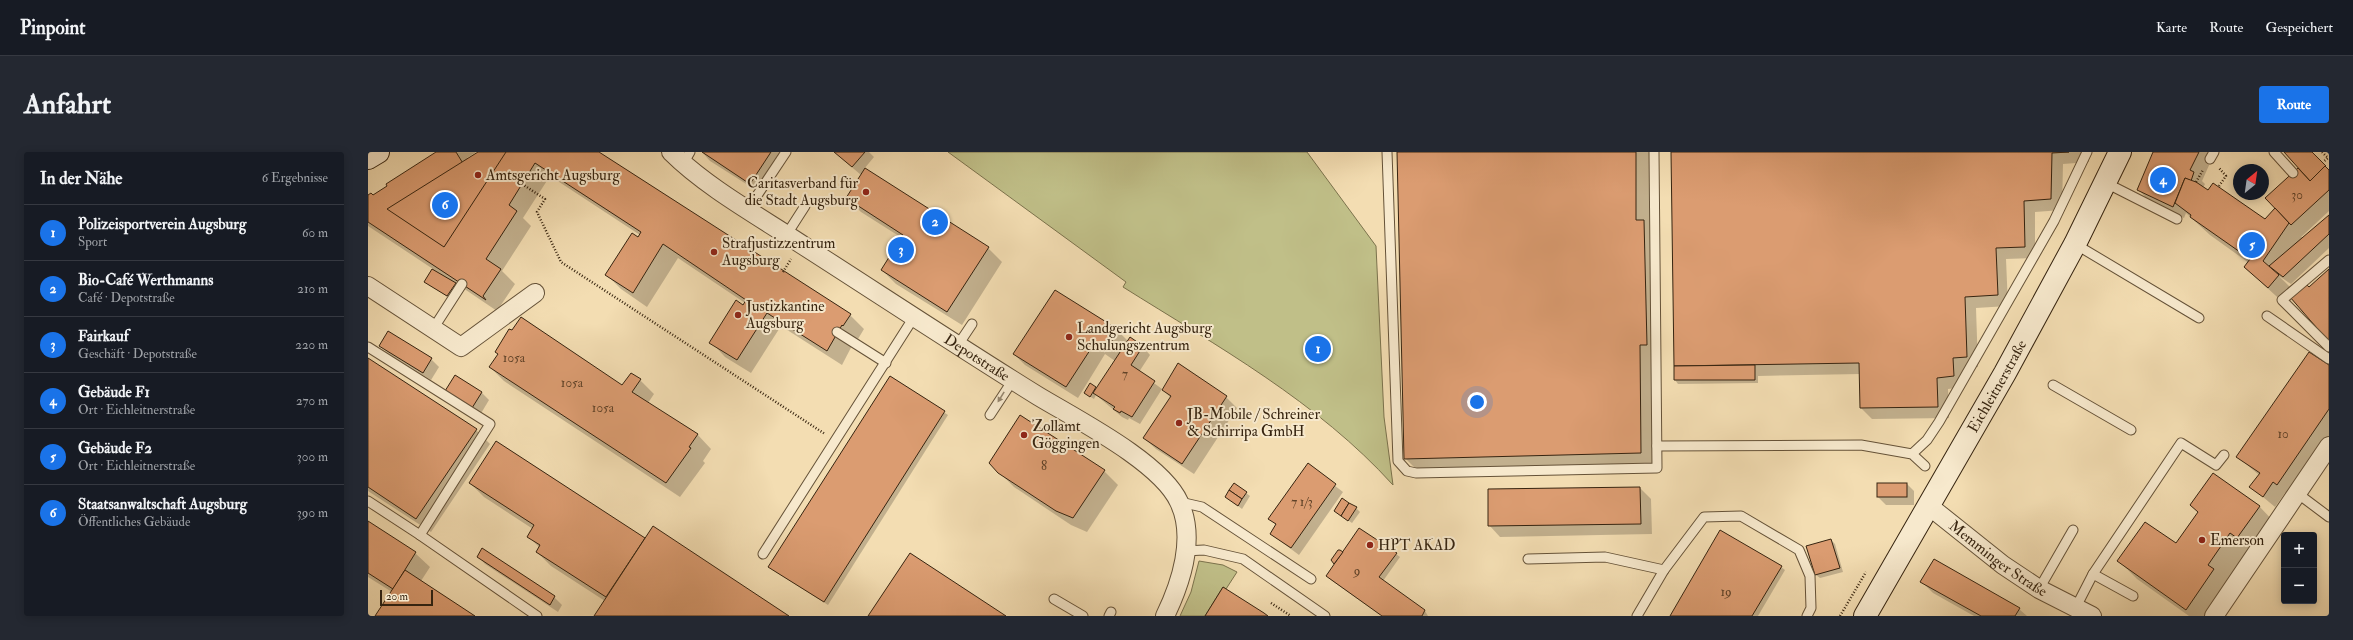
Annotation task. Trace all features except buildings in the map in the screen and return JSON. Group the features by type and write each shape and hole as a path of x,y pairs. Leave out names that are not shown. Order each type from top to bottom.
{"main road":[{"path":"368,158 378,152"},
{"name":"Eichleitnerstraße","path":"1865,616 2005,373 2075,244 2120,152"}],"street":[{"name":"Depotstraße","path":"681,156 748,209 1012,380 1105,437 1155,471 1170,486 1180,502 1185,525 1185,550 1182,572 1165,616"},
{"path":"368,286 461,347 535,293"},
{"path":"2214,616 2329,446"},
{"name":"Memminger Straße","path":"1929,506 2003,565 2075,609 2092,616"}],"lane":[{"path":"748,209 786,152"},
{"path":"1387,152 1398,461 1402,468 1416,473 1657,468 1654,152"},
{"path":"1912,454 1926,440 1943,415 2054,221 2087,152"},
{"path":"2274,152 2293,173"},
{"path":"2106,183 2177,219"},
{"path":"786,234 805,206"},
{"path":"2075,244 2198,318"},
{"path":"2329,260 2282,300 2329,347"},
{"path":"433,329 462,284"},
{"path":"2267,316 2329,359"},
{"path":"763,554 914,317"},
{"path":"958,345 972,324"},
{"path":"837,332 886,363"},
{"path":"368,347 490,424 420,535"},
{"path":"990,415 1012,380"},
{"path":"2053,385 2131,430"},
{"path":"2075,609 2093,574 2181,443 2216,466 2224,455"},
{"path":"1657,446 1861,445 1912,454 1925,466"},
{"path":"2297,493 2329,517"},
{"path":"368,501 537,616"},
{"path":"1180,502 1202,507 1311,579"},
{"path":"1637,616 1664,570 1704,517 1741,516 1799,550 1810,576 1811,608 1807,616"},
{"path":"2039,588 2073,530"},
{"path":"1185,550 1204,550 1243,558 1324,616"},
{"path":"1528,559 1605,557 1664,570"},
{"path":"2093,574 2133,596"},
{"path":"1054,599 1083,616"}],"path":[{"path":"2322,152 2328,158 2323,162"},
{"path":"2212,156 2226,176 2219,186"},
{"path":"2196,182 2199,178"},
{"path":"522,184 545,199 537,212 561,262 835,441"},
{"path":"783,272 791,259"},
{"path":"1271,603 1291,616"}],"shaded area":[{"path":"948,152 1307,152 1376,246 1384,417 1393,485 1364,455 1299,401 1230,354 1123,287 1126,282"},
{"path":"1199,561 1223,565 1237,572 1226,589 1223,587 1205,616 1180,616 1191,592"}],"place":[{"name":"Amtsgericht Augsburg","path":"478,175"},
{"name":"Gebäude F1","path":"2163,180"},
{"name":"Caritasverband für die Stadt Augsburg","path":"866,192"},
{"name":"Staatsanwaltschaft Augsburg","path":"445,205"},
{"name":"Bio-Café Werthmanns","path":"935,222"},
{"name":"Gebäude F2","path":"2252,245"},
{"name":"Fairkauf","path":"901,250"},
{"name":"Strafjustizzentrum Augsburg","path":"714,252"},
{"name":"Justizkantine Augsburg","path":"738,315"},
{"name":"Landgericht Augsburg Schulungszentrum","path":"1069,337"},
{"name":"Polizeisportverein Augsburg","path":"1318,349"},
{"name":"JB-Mobile / Schreiner & Schirripa GmbH","path":"1179,423"},
{"name":"Zollamt Göggingen","path":"1024,435"},
{"name":"Emerson","path":"2202,540"},
{"name":"HPT AKAD","path":"1370,545"}]}
